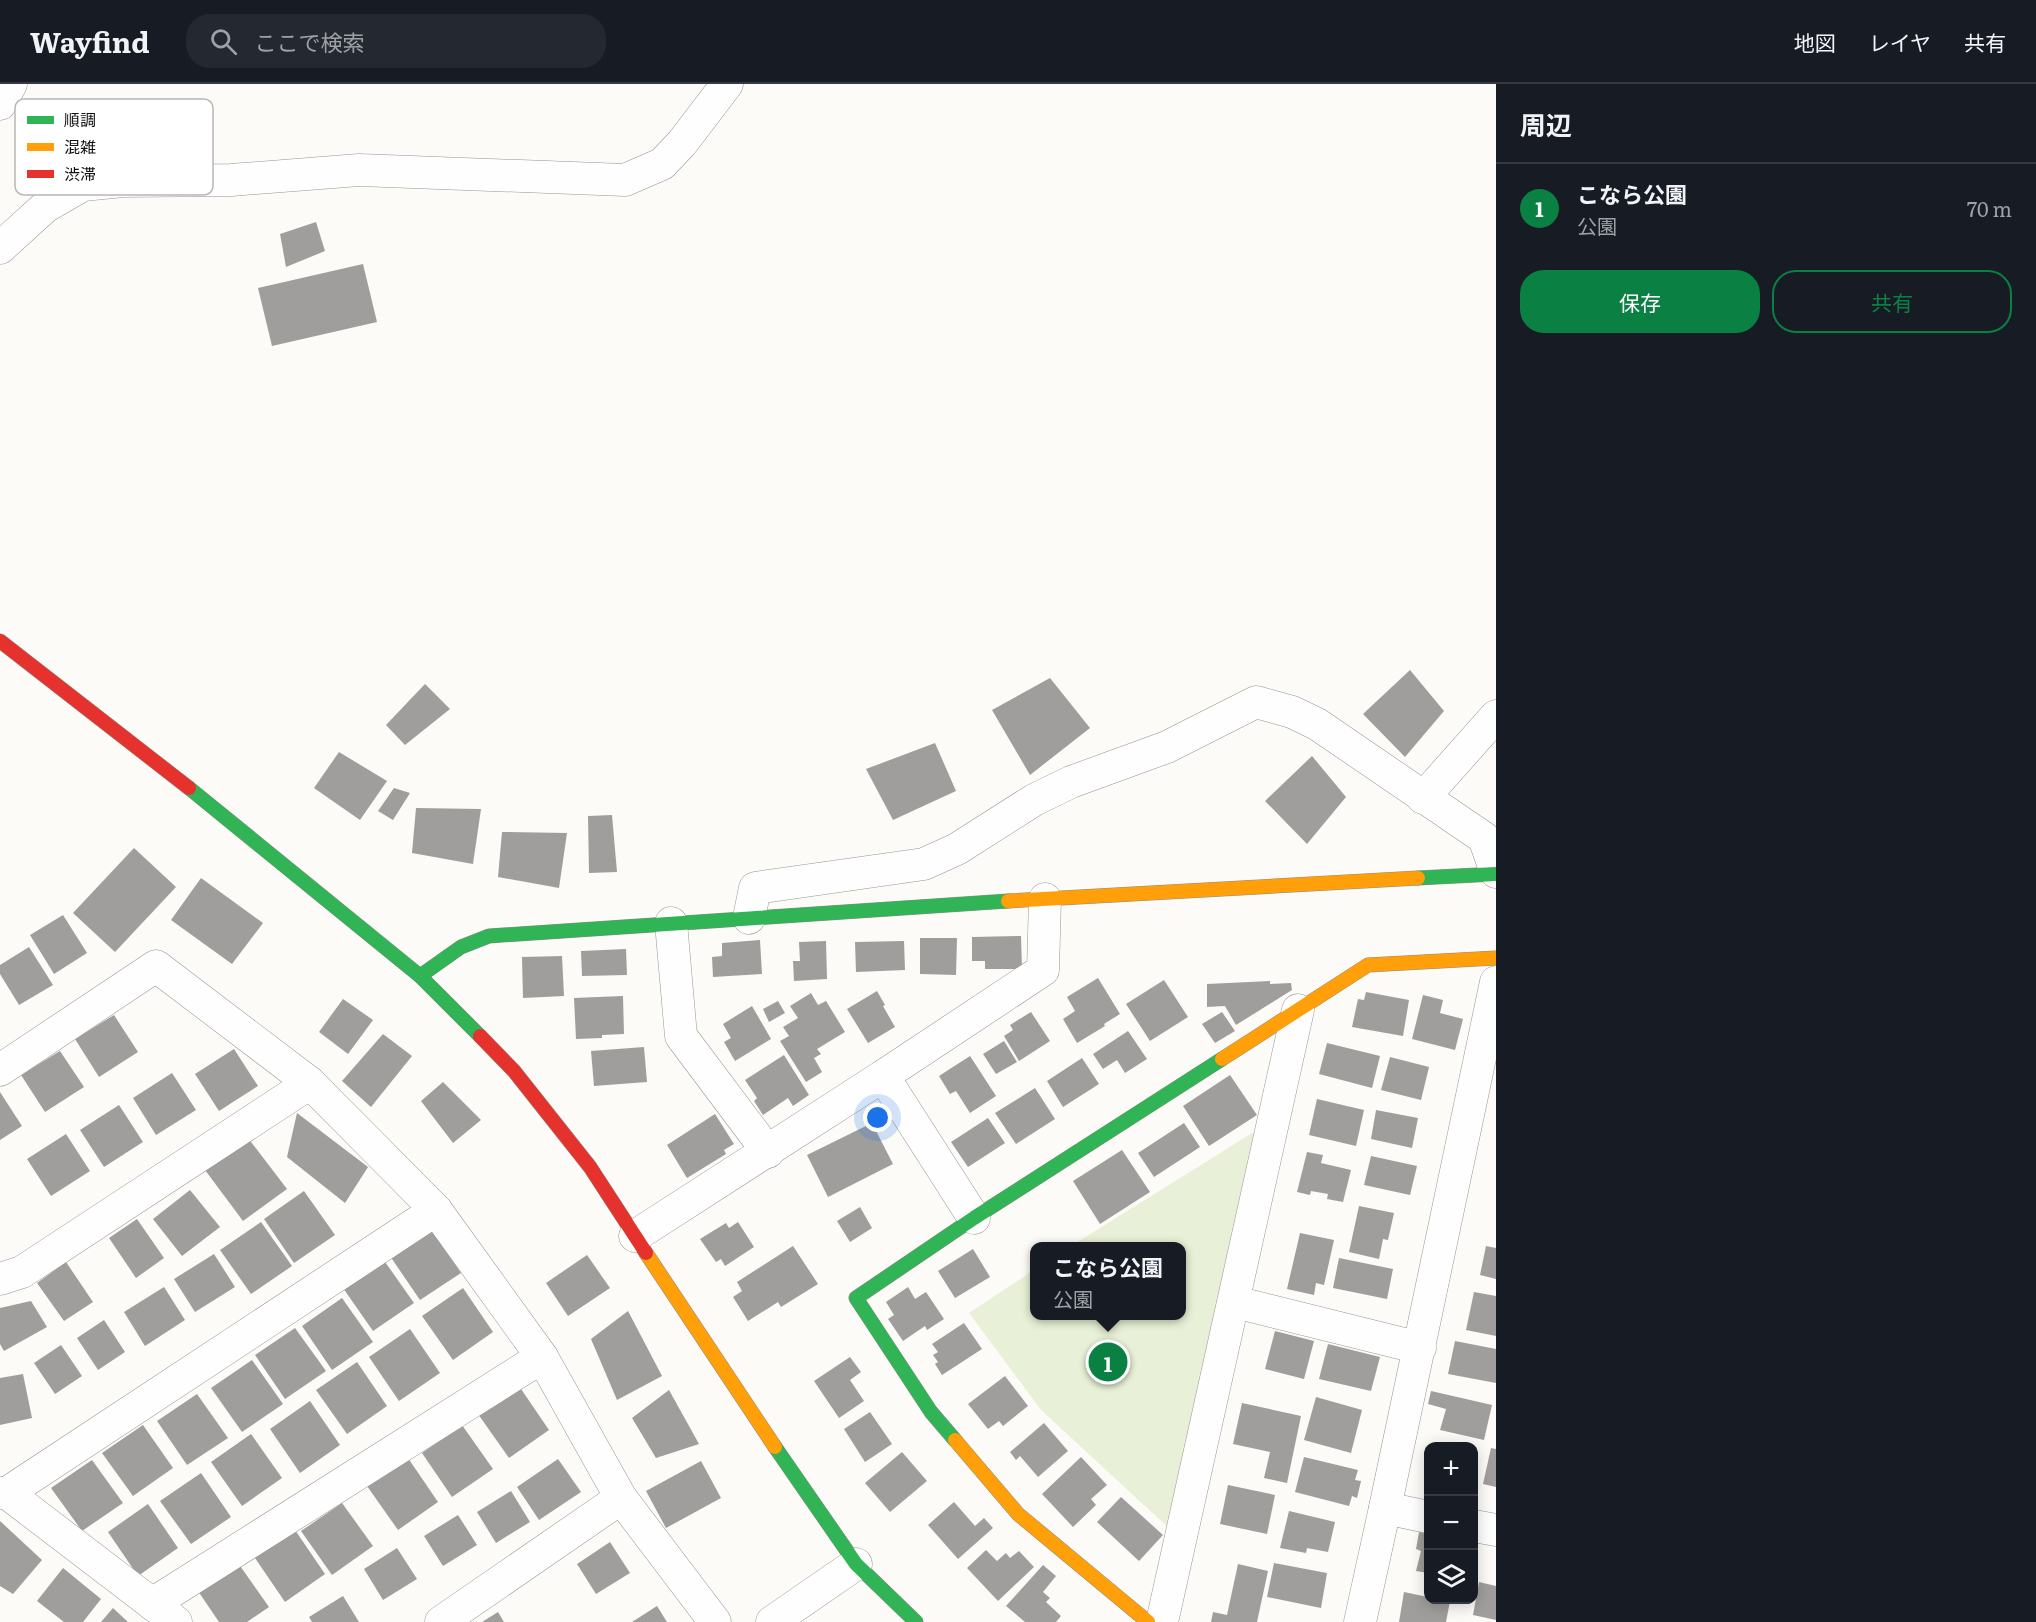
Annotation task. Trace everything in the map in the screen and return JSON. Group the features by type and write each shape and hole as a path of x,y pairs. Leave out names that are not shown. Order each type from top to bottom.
{"street":[{"path":"0,104 11,84"},
{"path":"213,180 359,170 625,180 662,164 682,143 727,84"},
{"path":"0,248 45,207 66,195"},
{"path":"0,641 201,797 420,976 514,1071 590,1167 743,1401 856,1564 916,1622"},
{"path":"420,976 461,946 489,936 1045,899 1496,873 1484,838 1317,724 1292,712 1256,702 1167,747 1071,782 1034,800 957,849 924,864 754,888 749,918"},
{"path":"1423,798 1496,716"},
{"path":"635,1236 768,1152 1043,970 1045,899"},
{"path":"671,923 681,1036 768,1152"},
{"path":"1148,1622 1018,1514 931,1412 856,1298 974,1218 1368,965 1496,958"},
{"path":"0,1070 156,966 310,1083 436,1210 542,1357 621,1498 715,1622"},
{"path":"1360,1622 1496,982"},
{"path":"1162,1622 1235,1302 1298,1010"},
{"path":"883,1076 974,1218"},
{"path":"0,1279 22,1272 310,1083"},
{"path":"436,1210 3,1493 164,1613 542,1357"},
{"path":"1235,1302 1420,1348"},
{"path":"441,1622 621,1498"},
{"path":"1385,1508 1424,1516"},
{"path":"1478,1527 1496,1530"},
{"path":"772,1622 856,1564"}],"green space":[{"path":"1257,1130 1171,1530 1041,1410 969,1313 1030,1273 1030,1320 1186,1320 1186,1242 1077,1242"}],"building":[{"path":"316,222 325,251 286,267 280,234"},
{"path":"363,264 377,322 272,346 258,288"},
{"path":"1410,670 1444,711 1405,757 1363,714"},
{"path":"1050,678 1090,728 1030,775 992,710"},
{"path":"425,684 450,709 405,745 386,725"},
{"path":"935,743 956,791 893,820 866,769"},
{"path":"339,752 387,781 360,820 314,788"},
{"path":"1312,756 1346,797 1307,844 1265,801"},
{"path":"394,788 410,793 393,820 378,811"},
{"path":"416,808 481,809 473,864 412,853"},
{"path":"612,815 617,872 589,873 588,816"},
{"path":"502,832 567,833 559,888 498,877"},
{"path":"134,848 176,887 115,952 73,913"},
{"path":"201,878 263,923 232,964 171,920"},
{"path":"63,915 87,953 54,974 30,935"},
{"path":"1021,936 1022,969 985,969 985,961 972,961 972,937"},
{"path":"920,938 957,938 956,975 920,974"},
{"path":"760,940 762,974 713,977 712,957 722,956 722,943"},
{"path":"826,941 827,979 794,981 793,961 800,961 799,942"},
{"path":"904,941 905,970 856,972 855,942"},
{"path":"29,947 53,985 19,1005 0,974 0,965"},
{"path":"626,949 627,975 582,976 581,951"},
{"path":"562,956 564,996 523,998 522,957"},
{"path":"1098,978 1120,1014 1077,1043 1063,1019 1075,1011 1067,997"},
{"path":"1164,980 1188,1017 1150,1041 1126,1004"},
{"path":"1270,981 1270,984 1291,983 1292,990 1236,1025 1225,1006 1207,1007 1207,984"},
{"path":"877,991 895,1027 868,1043 847,1009"},
{"path":"1366,992 1409,1000 1403,1036 1352,1027 1358,999 1364,1000"},
{"path":"811,993 818,1005 826,1001 845,1032 817,1049 821,1054 814,1058 822,1072 806,1082 780,1041 789,1036 783,1027 798,1018 790,1006"},
{"path":"1423,995 1443,1000 1440,1013 1463,1019 1455,1050 1412,1039"},
{"path":"623,996 624,1034 576,1039 574,998"},
{"path":"343,999 373,1020 348,1054 319,1032"},
{"path":"778,1001 785,1013 769,1022 763,1009"},
{"path":"752,1006 771,1039 735,1061 724,1042 731,1038 723,1024"},
{"path":"1031,1012 1050,1041 1019,1061 1004,1036 1013,1030 1010,1025"},
{"path":"1222,1012 1235,1031 1215,1043 1202,1024"},
{"path":"114,1015 138,1052 99,1077 75,1039"},
{"path":"1128,1031 1147,1059 1125,1073 1117,1060 1103,1069 1093,1054"},
{"path":"383,1034 412,1056 371,1107 342,1081"},
{"path":"1004,1041 1017,1062 996,1074 983,1054"},
{"path":"1327,1043 1380,1056 1372,1088 1319,1074"},
{"path":"644,1047 647,1082 594,1086 591,1051"},
{"path":"234,1049 258,1086 219,1111 195,1074"},
{"path":"60,1051 84,1087 45,1112 21,1075"},
{"path":"784,1055 809,1095 793,1106 788,1098 763,1115 754,1101 757,1098 745,1080"},
{"path":"970,1056 996,1096 970,1113 956,1091 950,1094 939,1076"},
{"path":"1390,1057 1429,1067 1421,1100 1381,1090"},
{"path":"1082,1058 1099,1084 1063,1107 1047,1081"},
{"path":"172,1073 196,1110 156,1135 133,1098"},
{"path":"1230,1075 1257,1115 1209,1146 1183,1106"},
{"path":"443,1082 481,1120 453,1143 421,1101"},
{"path":"1035,1088 1055,1119 1016,1144 995,1113"},
{"path":"0,1092 22,1126 0,1140"},
{"path":"1317,1099 1364,1110 1356,1146 1309,1135"},
{"path":"119,1105 143,1142 104,1167 80,1130"},
{"path":"1376,1110 1418,1118 1412,1148 1371,1139"},
{"path":"297,1113 368,1167 345,1203 287,1157"},
{"path":"715,1114 734,1144 724,1150 726,1154 687,1178 667,1145"},
{"path":"988,1118 1005,1143 968,1167 951,1142"},
{"path":"872,1123 893,1164 828,1197 807,1155"},
{"path":"1184,1123 1200,1147 1154,1177 1138,1153"},
{"path":"66,1134 90,1171 51,1196 27,1159"},
{"path":"248,1138 287,1189 243,1221 205,1170"},
{"path":"1122,1150 1150,1192 1100,1224 1073,1181"},
{"path":"1307,1152 1323,1155 1321,1163 1351,1170 1343,1202 1327,1199 1328,1194 1311,1191 1310,1195 1297,1192"},
{"path":"1371,1156 1417,1166 1410,1195 1364,1185"},
{"path":"190,1190 220,1227 182,1256 153,1219"},
{"path":"304,1191 335,1235 294,1263 264,1219"},
{"path":"1359,1206 1394,1213 1388,1240 1383,1239 1379,1259 1349,1252"},
{"path":"860,1207 872,1228 850,1242 837,1221"},
{"path":"137,1219 164,1258 136,1278 109,1238"},
{"path":"261,1222 292,1266 251,1294 220,1250"},
{"path":"738,1222 754,1247 725,1266 721,1259 716,1262 700,1239 726,1223 729,1228"},
{"path":"431,1229 461,1273 420,1300 390,1256"},
{"path":"1300,1233 1334,1240 1324,1285 1316,1283 1314,1295 1287,1289"},
{"path":"793,1246 818,1284 781,1307 778,1302 748,1321 733,1297 742,1291 737,1282"},
{"path":"1486,1246 1496,1248 1496,1279 1480,1275"},
{"path":"973,1249 990,1277 955,1298 938,1271"},
{"path":"214,1254 235,1287 195,1312 174,1279"},
{"path":"587,1255 610,1288 568,1316 546,1283"},
{"path":"1339,1258 1393,1269 1387,1299 1333,1288"},
{"path":"383,1259 414,1303 373,1331 343,1288"},
{"path":"66,1262 93,1302 64,1321 37,1283"},
{"path":"164,1287 185,1320 145,1346 124,1312"},
{"path":"908,1287 915,1299 926,1292 944,1319 927,1330 925,1326 903,1341 888,1319 894,1315 886,1302"},
{"path":"463,1288 493,1332 453,1360 422,1316"},
{"path":"1474,1292 1496,1296 1496,1336 1466,1330"},
{"path":"342,1298 373,1342 332,1370 302,1326"},
{"path":"31,1301 47,1327 4,1351 0,1344 0,1308"},
{"path":"628,1311 662,1376 617,1400 591,1339"},
{"path":"104,1320 125,1352 98,1370 77,1338"},
{"path":"964,1323 982,1349 942,1375 935,1364 938,1362 933,1355 938,1352 932,1344"},
{"path":"295,1328 326,1371 285,1399 255,1355"},
{"path":"410,1329 440,1373 399,1401 369,1357"},
{"path":"1275,1331 1314,1341 1304,1379 1265,1369"},
{"path":"1455,1341 1496,1349 1496,1383 1448,1374"},
{"path":"1328,1344 1380,1357 1371,1391 1319,1379"},
{"path":"61,1345 82,1376 55,1394 34,1363"},
{"path":"850,1357 861,1372 850,1380 864,1401 839,1418 814,1381"},
{"path":"252,1360 283,1404 242,1432 211,1388"},
{"path":"357,1362 387,1406 347,1434 316,1390"},
{"path":"23,1374 32,1418 0,1425 0,1378"},
{"path":"1005,1376 1028,1406 1003,1426 999,1421 988,1429 968,1404"},
{"path":"519,1386 549,1430 509,1458 478,1414"},
{"path":"669,1390 699,1444 656,1458 632,1418"},
{"path":"1431,1391 1492,1405 1484,1440 1440,1430 1446,1409 1428,1404"},
{"path":"197,1394 228,1438 187,1465 157,1421"},
{"path":"1316,1397 1362,1410 1351,1453 1304,1440"},
{"path":"310,1401 340,1445 300,1473 270,1429"},
{"path":"1242,1403 1301,1416 1287,1483 1264,1478 1270,1452 1233,1444"},
{"path":"870,1412 892,1444 865,1462 844,1429"},
{"path":"1044,1423 1068,1451 1038,1477 1020,1456 1016,1460 1010,1452"},
{"path":"143,1425 173,1468 133,1496 102,1453"},
{"path":"462,1425 493,1469 452,1497 422,1453"},
{"path":"251,1434 282,1478 242,1506 211,1462"},
{"path":"1491,1448 1496,1449 1496,1487 1483,1484"},
{"path":"902,1452 927,1481 890,1512 865,1483"},
{"path":"1081,1457 1107,1485 1091,1499 1096,1505 1073,1527 1042,1494"},
{"path":"1304,1457 1358,1470 1355,1480 1361,1481 1357,1498 1352,1496 1349,1506 1295,1492"},
{"path":"408,1458 438,1502 398,1530 367,1486"},
{"path":"558,1459 581,1492 539,1520 517,1487"},
{"path":"92,1460 123,1503 82,1531 51,1488"},
{"path":"701,1461 721,1498 666,1528 646,1491"},
{"path":"201,1473 231,1517 191,1544 160,1501"},
{"path":"1228,1485 1275,1495 1267,1534 1220,1524"},
{"path":"511,1491 530,1522 496,1543 477,1512"},
{"path":"1121,1497 1163,1535 1139,1561 1097,1522"},
{"path":"954,1502 975,1526 984,1518 993,1528 958,1559 928,1525"},
{"path":"342,1503 373,1546 332,1575 301,1531"},
{"path":"148,1504 178,1548 138,1576 108,1532"},
{"path":"1289,1511 1335,1522 1328,1552 1307,1548 1306,1553 1280,1548"},
{"path":"458,1515 477,1545 443,1566 424,1536"},
{"path":"0,1521 42,1560 13,1594 0,1586"},
{"path":"295,1530 325,1574 285,1602 255,1558"},
{"path":"1419,1532 1424,1533 1424,1572 1416,1571 1421,1551 1416,1549"},
{"path":"610,1542 630,1573 596,1594 577,1564"},
{"path":"397,1548 417,1579 383,1600 364,1569"},
{"path":"986,1550 997,1561 1006,1553 1010,1558 1019,1551 1034,1567 998,1601 967,1568"},
{"path":"238,1563 269,1607 247,1622 219,1622 198,1591"},
{"path":"1274,1563 1327,1573 1321,1608 1267,1597"},
{"path":"1238,1564 1268,1571 1257,1622 1211,1622 1213,1612 1227,1615"},
{"path":"1043,1565 1056,1576 1043,1592 1050,1598 1046,1602 1061,1616 1056,1622 1025,1622 1006,1606"},
{"path":"63,1568 101,1599 83,1622 64,1622 37,1601"},
{"path":"1479,1582 1496,1586 1496,1620 1473,1615 1475,1604 1478,1604"},
{"path":"1404,1592 1424,1596 1424,1604 1449,1604 1446,1622 1399,1622"},
{"path":"343,1596 359,1622 312,1622 309,1617"},
{"path":"657,1606 667,1622 632,1622"},
{"path":"113,1608 128,1622 101,1622"},
{"path":"498,1612 504,1622 482,1622"}],"traffic: fast":[{"path":"189,788 420,976 480,1036"},
{"path":"1418,878 1496,874"},
{"path":"420,976 461,947 489,936 1008,901"},
{"path":"955,1440 931,1412 856,1298 974,1218 1222,1059"},
{"path":"775,1447 856,1564 916,1622"}],"traffic: slow":[{"path":"1008,901 1418,878"},
{"path":"1222,1059 1368,965 1496,958"},
{"path":"646,1253 775,1447"},
{"path":"955,1440 1018,1514 1148,1622"}],"traffic: jam":[{"path":"0,641 189,788"},
{"path":"480,1036 514,1071 590,1167 646,1253"}],"place":[{"name":"こなら公園","path":"1108,1362"}]}
